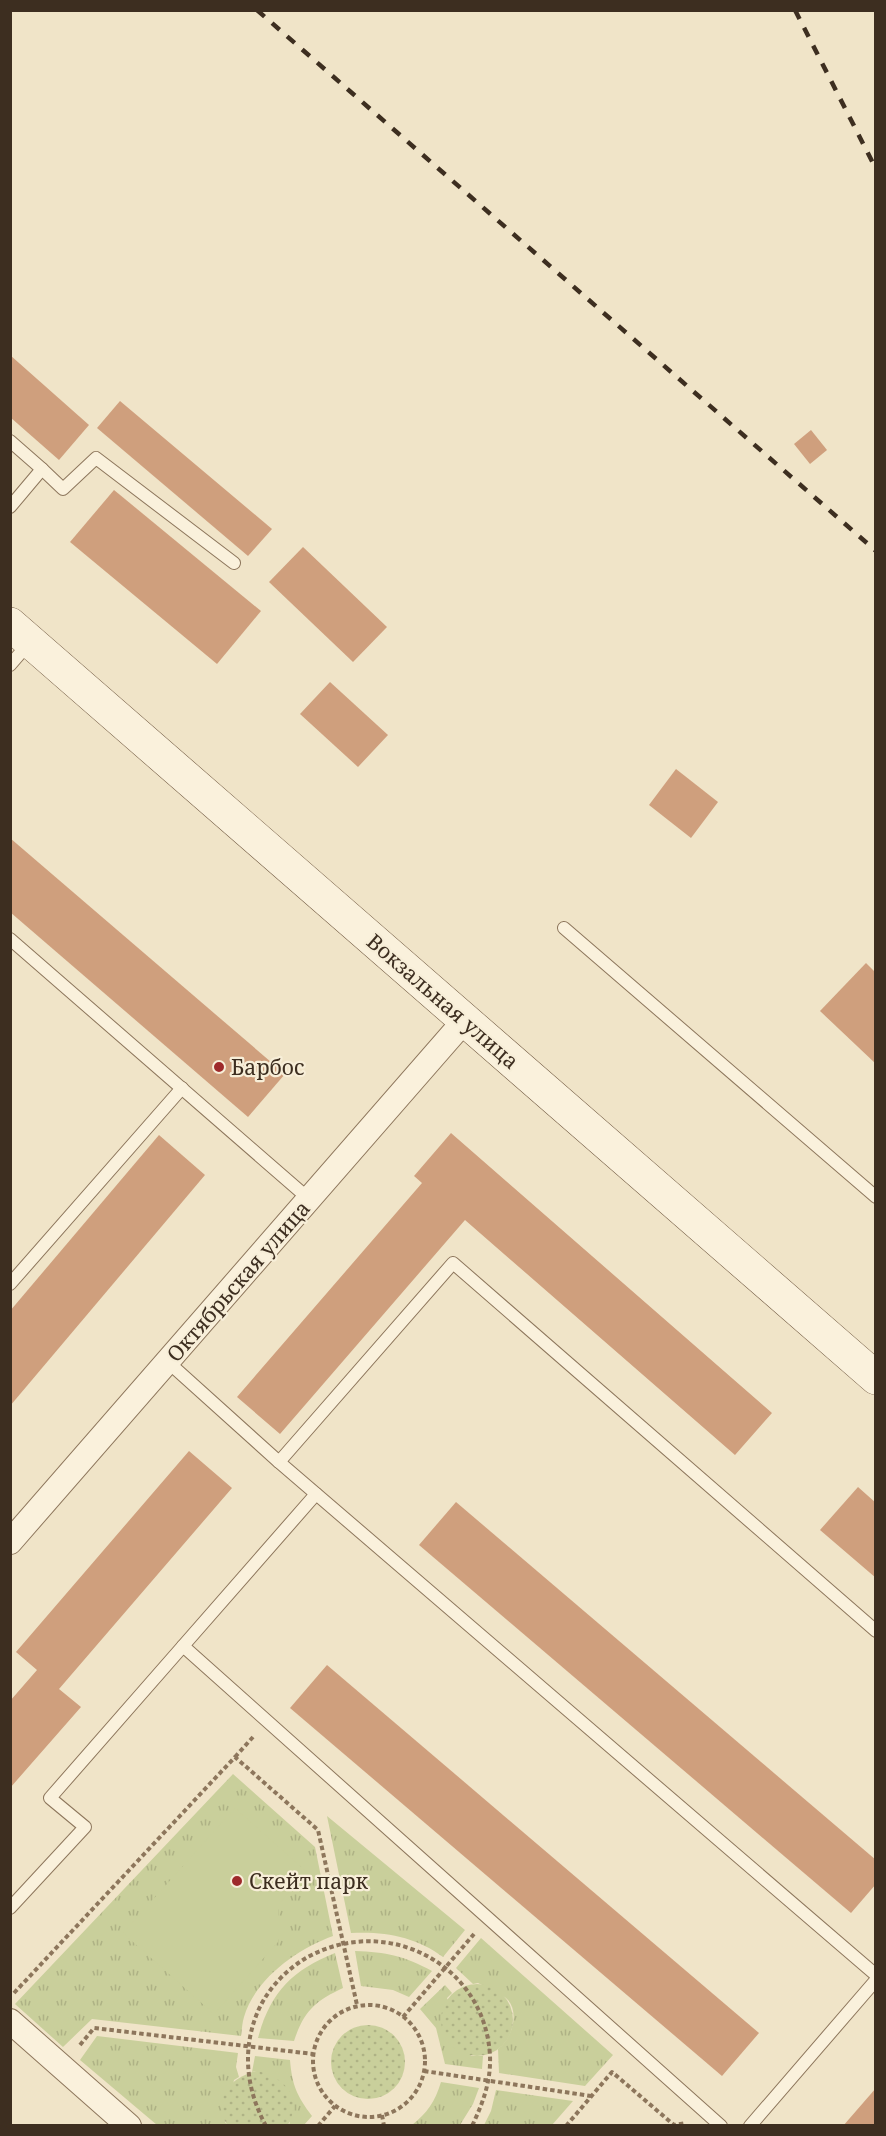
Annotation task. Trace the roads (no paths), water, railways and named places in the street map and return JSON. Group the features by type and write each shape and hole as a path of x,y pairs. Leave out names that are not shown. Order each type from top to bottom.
{"main road":[{"name":"Вокзальная улица","path":"17,644 465,1020 876,1378"}],"street":[{"name":"Октябрьская улица","path":"10,1542 465,1020"},
{"path":"10,2021 129,2126"}],"lane":[{"path":"10,441 63,489 96,458 234,562"},
{"path":"10,507 42,469"},
{"path":"564,928 876,1197"},
{"path":"10,939 309,1199"},
{"path":"10,1284 182,1088"},
{"path":"279,1462 453,1263 876,1631"},
{"path":"168,1362 279,1462 876,1975"},
{"path":"10,1908 85,1827 50,1798 316,1494"},
{"path":"183,1646 718,2123"},
{"path":"750,2126 876,1980"}],"railway":[{"path":"257,10 876,551"},
{"path":"795,10 876,169"}],"place":[{"name":"Барбос","path":"219,1067"},
{"name":"Скейт парк","path":"237,1881"}]}
